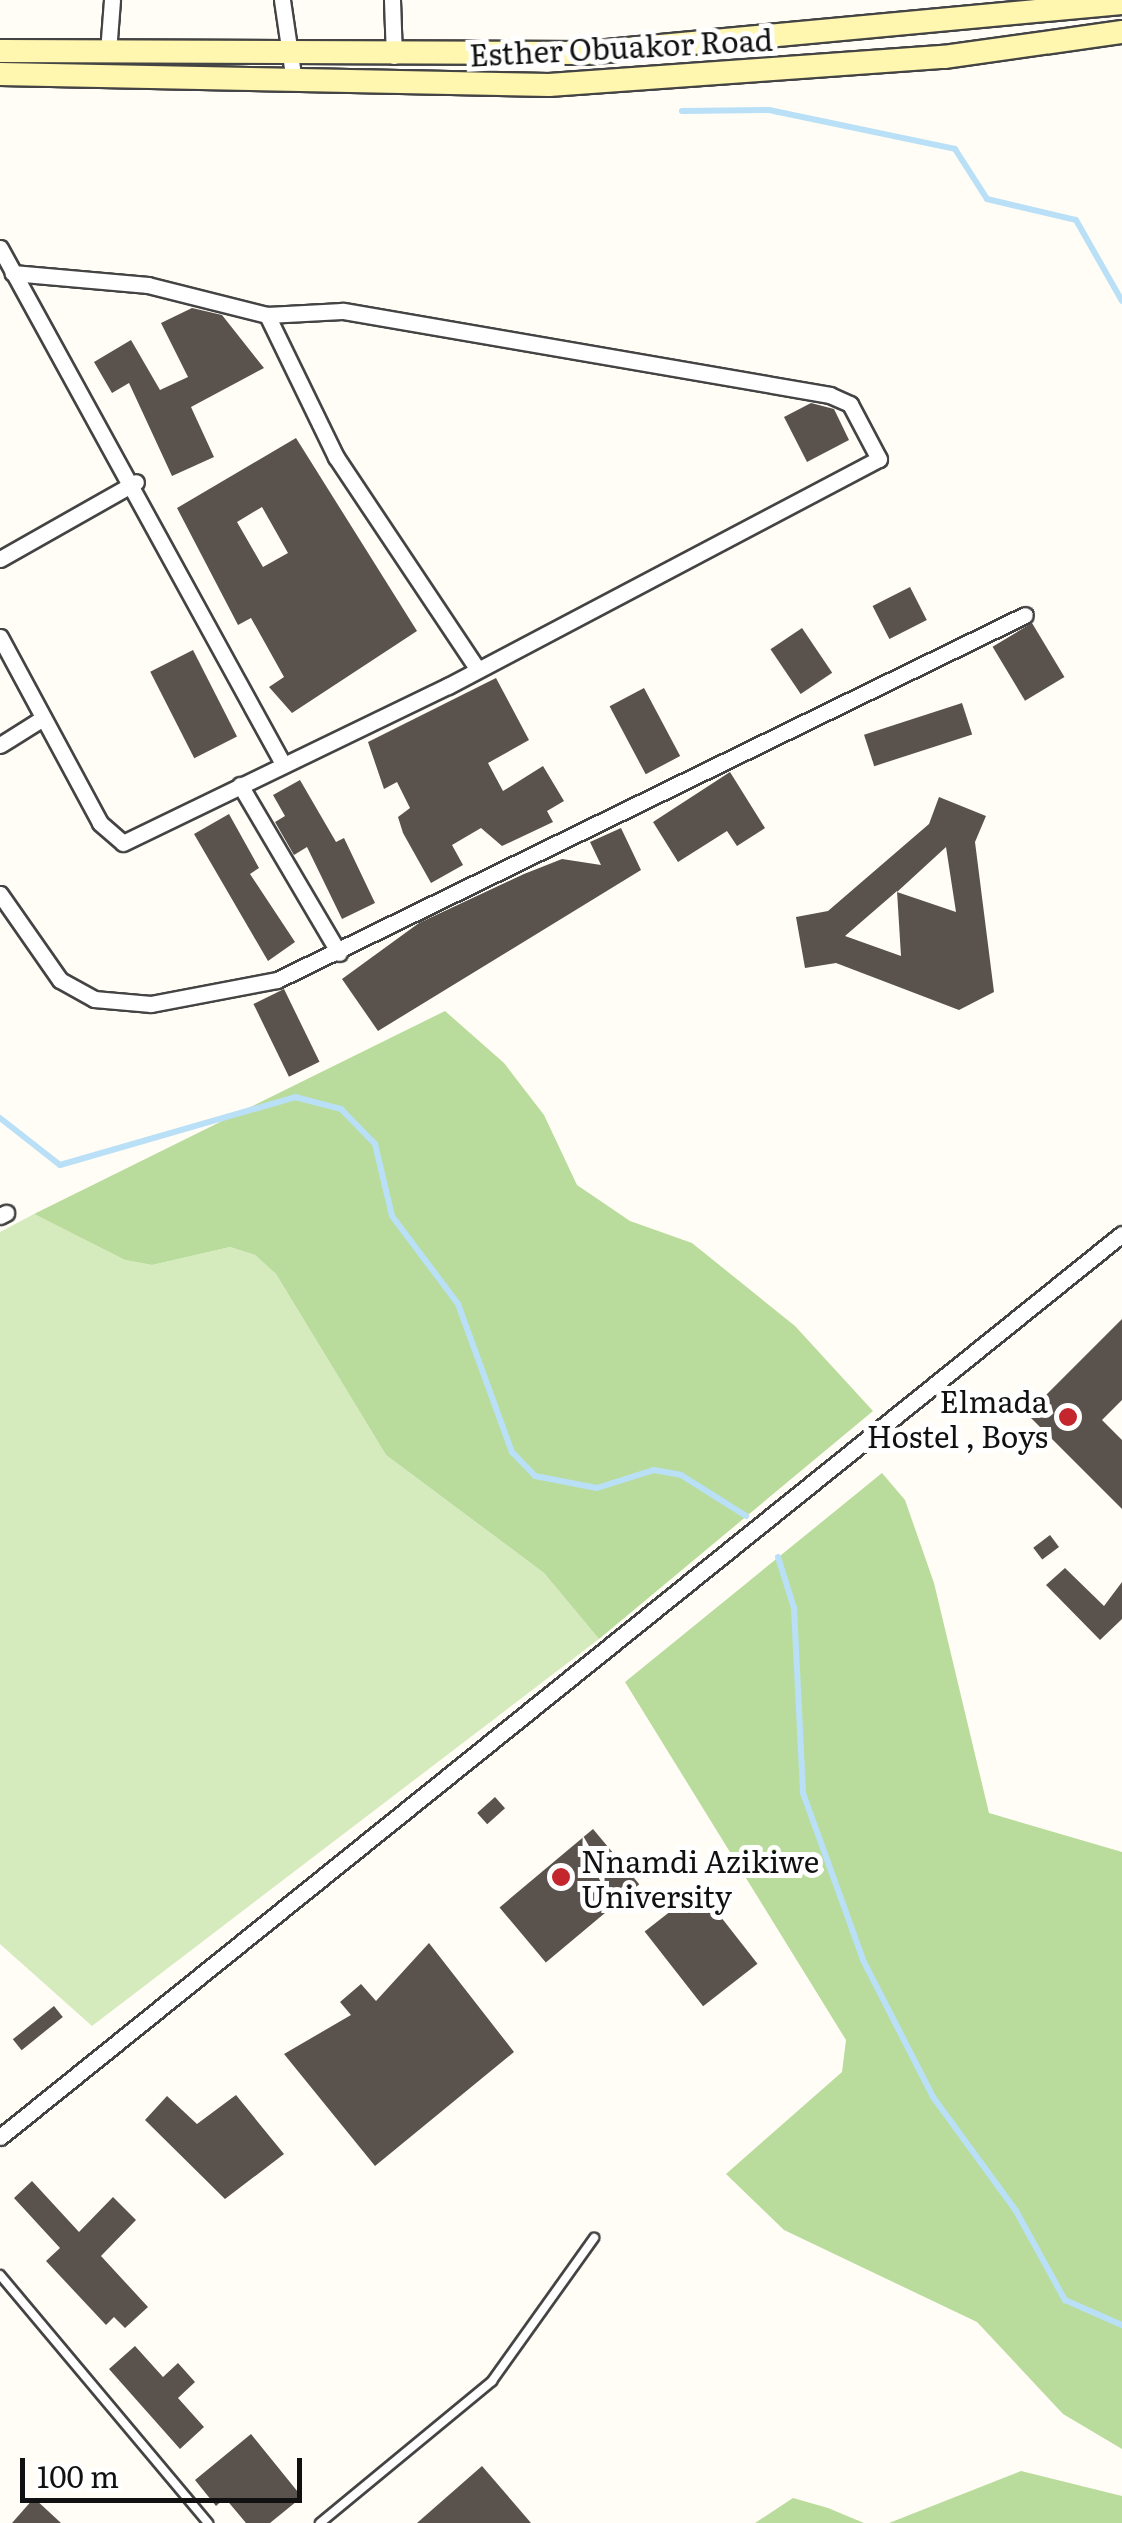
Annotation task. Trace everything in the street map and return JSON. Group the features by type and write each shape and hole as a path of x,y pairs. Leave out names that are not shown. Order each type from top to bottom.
{"street":[{"path":"108,52 112,0"},
{"path":"282,0 297,54 294,81"},
{"path":"392,0 394,56"},
{"name":"Esther Obuakor Road","path":"0,51 394,56 624,50 1122,2"},
{"name":"Esther Obuakor Road","path":"0,74 550,85 944,57 1122,32"},
{"path":"0,248 136,482 282,762"},
{"path":"0,637 100,823 123,842 866,470 880,459 876,440 850,404 830,394 342,311 267,315 165,288 13,273"},
{"path":"267,315 336,457 476,666"},
{"path":"0,559 136,482"},
{"path":"0,894 60,980 94,999 151,1004 276,980 339,953 1025,614"},
{"path":"0,745 44,718"},
{"path":"240,785 339,953"},
{"path":"0,2138 1122,1234"}],"lane":[{"path":"320,2523 492,2381 594,2238"},
{"path":"0,2275 208,2523"}],"green space":[{"path":"445,1011 504,1063 544,1115 577,1185 630,1221 692,1243 795,1326 873,1411 599,1639 544,1573 386,1455 276,1274 255,1255 230,1247 152,1265 125,1260 34,1214"},
{"path":"34,1214 125,1260 152,1265 230,1247 255,1255 276,1274 386,1455 544,1573 599,1639 92,2026 0,1944 0,1232"},
{"path":"882,1473 905,1500 934,1583 989,1813 1122,1852 1122,2449 1063,2414 977,2322 784,2230 726,2174 842,2072 846,2040 625,1682"},
{"path":"1021,2471 1122,2496 1122,2523 889,2523"},
{"path":"793,2498 828,2508 864,2523 755,2523"}],"building":[{"path":"192,308 222,315 264,368 191,407 214,457 172,476 129,383 112,393 94,362 131,340 160,390 188,377 161,323"},
{"path":"811,403 834,409 849,440 807,462 784,417"},
{"path":"296,438 417,631 292,713 269,687 284,677 251,618 238,625 177,508","holes":["262,507 288,553 263,567 237,522"]},
{"path":"910,587 927,620 889,639 873,606"},
{"path":"1032,623 1064,677 1025,701 993,647"},
{"path":"802,628 832,673 801,694 770,649"},
{"path":"193,650 237,736 194,758 150,672"},
{"path":"496,678 529,740 488,763 503,791 543,766 564,801 547,811 553,822 502,846 481,828 452,845 463,865 431,883 398,817 410,808 397,782 384,789 368,742"},
{"path":"644,688 680,756 646,774 610,706"},
{"path":"962,703 972,734 874,766 864,735"},
{"path":"730,772 765,828 737,846 727,831 678,862 653,822"},
{"path":"300,780 336,842 344,838 375,903 342,919 307,847 294,855 275,822 285,816 273,795"},
{"path":"939,797 986,816 975,842 994,992 959,1010 836,963 805,968 796,917 828,911 929,824","holes":["946,847 956,912 897,892","897,891 897,892 901,956 845,936"]},
{"path":"229,814 259,868 250,874 295,942 268,961 194,834"},
{"path":"621,828 641,870 378,1031 342,979 419,923 524,874 562,859 601,865 590,842"},
{"path":"284,989 320,1062 289,1077 253,1004"},
{"name":"Elmada Hostel , Boys","path":"1122,1319 1122,1400 1102,1420 1122,1440 1122,1509 1027,1414"},
{"path":"1050,1535 1059,1547 1042,1560 1033,1548"},
{"path":"1065,1568 1104,1606 1122,1582 1122,1619 1100,1640 1046,1585"},
{"path":"495,1797 505,1808 487,1824 477,1813"},
{"path":"593,1829 639,1884 546,1963 500,1907"},
{"path":"699,1889 757,1964 703,2006 645,1931"},
{"path":"429,1943 514,2052 375,2166 284,2054 351,2015 340,2002 361,1984 376,2001"},
{"path":"54,2006 63,2017 22,2050 13,2039"},
{"path":"236,2095 284,2154 225,2199 145,2120 167,2096 197,2124"},
{"path":"32,2181 79,2232 113,2197 136,2220 101,2256 148,2307 125,2328 114,2317 106,2325 46,2261 60,2248 14,2198"},
{"path":"135,2346 163,2377 178,2363 195,2382 178,2398 204,2427 180,2449 109,2369"},
{"path":"251,2434 302,2497 270,2523 246,2523 225,2498 216,2506 195,2480"},
{"path":"482,2466 531,2523 417,2523"},
{"path":"34,2498 61,2523 12,2523"}],"waterway":[{"path":"682,111 769,110 955,149 987,199 1076,220 1122,301"},
{"path":"0,1118 60,1165 295,1097 341,1109 375,1144 392,1216 458,1304 512,1452 535,1476 597,1488 654,1470 681,1475 746,1516"},
{"path":"778,1557 794,1608 803,1793 863,1960 933,2097 1016,2211 1065,2300 1122,2325"}],"place":[{"name":"Elmada Hostel , Boys","path":"1068,1417"},
{"name":"Nnamdi Azikiwe University","path":"561,1877"}]}
